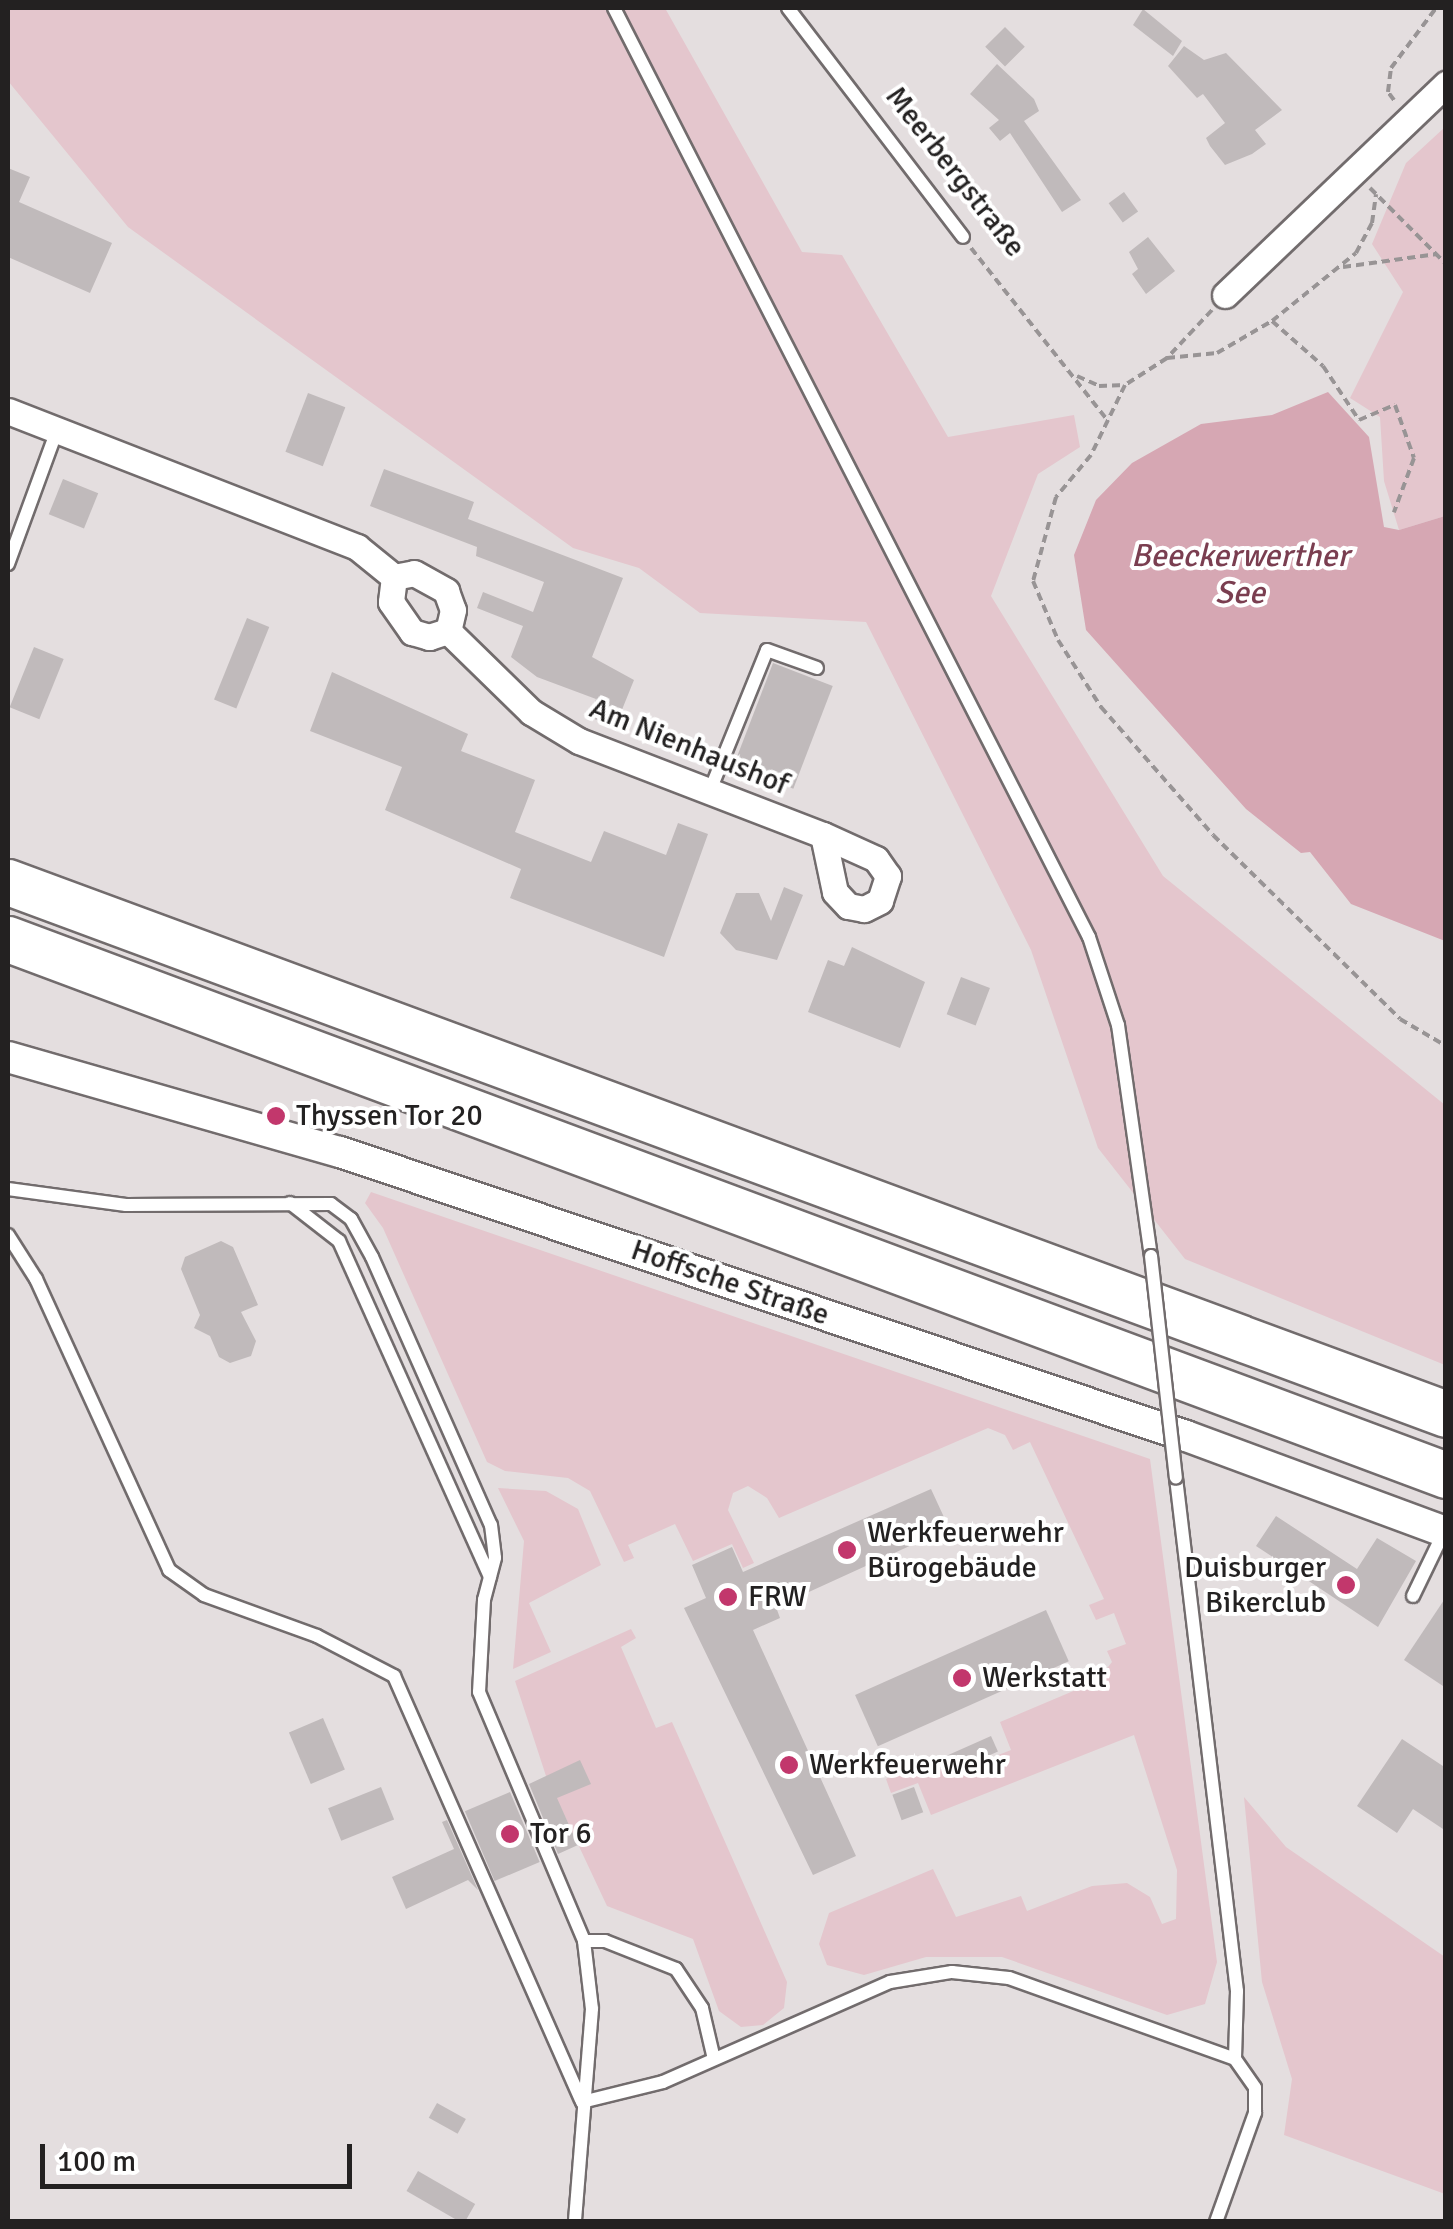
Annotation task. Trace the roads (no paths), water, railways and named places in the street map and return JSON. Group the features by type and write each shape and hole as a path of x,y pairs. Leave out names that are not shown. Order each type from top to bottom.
{"highway":[{"path":"8,851 61,873 139,930"},
{"path":"8,882 1446,1414"},
{"path":"8,939 1446,1475"},
{"path":"8,951 62,959"}],"street":[{"path":"1225,295 1446,84"},
{"path":"8,411 357,547 394,577"},
{"path":"414,573 446,591 452,610 448,630 429,637 400,620 390,602 394,577 414,573"},
{"name":"Am Nienhaushof","path":"448,630 531,712 579,741 823,834"},
{"name":"Hoffsche Straße","path":"8,1057 340,1152 1186,1436 1445,1532"}],"lane":[{"path":"614,8 1089,938 1118,1025 1151,1256 1237,1991 1235,2059 1254,2088 1255,2113 1216,2222"},
{"name":"Meerbergstraße","path":"788,8 962,237"},
{"path":"8,564 58,430"},
{"path":"709,792 767,650 817,668"},
{"path":"8,1189 99,1203 290,1203 339,1208 372,1258 476,1480 496,1542 479,1692 584,1942 592,2008 575,2222"},
{"path":"290,1203 339,1241 490,1576"},
{"path":"8,1234 36,1279 168,1570 204,1595 317,1636 394,1676 582,2102"},
{"path":"1413,1596 1445,1532"},
{"path":"584,1942 605,1941 676,1969 702,2008 714,2059"},
{"path":"582,2102 663,2082 890,1982 952,1972 1044,1988 1235,2059"}],"water":[{"name":"Beeckerwerther See","path":"1328,392 1369,437 1384,527 1399,530 1445,516 1445,941 1351,904 1310,852 1301,853 1246,809 1086,630 1074,555 1096,500 1132,463 1201,424 1272,415"}],"place":[{"name":"Thyssen Tor 20","path":"276,1116"},
{"name":"Werkfeuerwehr Bürogebäude","path":"847,1550"},
{"name":"Duisburger Bikerclub","path":"1346,1585"},
{"name":"FRW","path":"728,1597"},
{"name":"Werkstatt","path":"962,1678"},
{"name":"Werkfeuerwehr","path":"789,1765"},
{"name":"Tor 6","path":"510,1834"}]}
